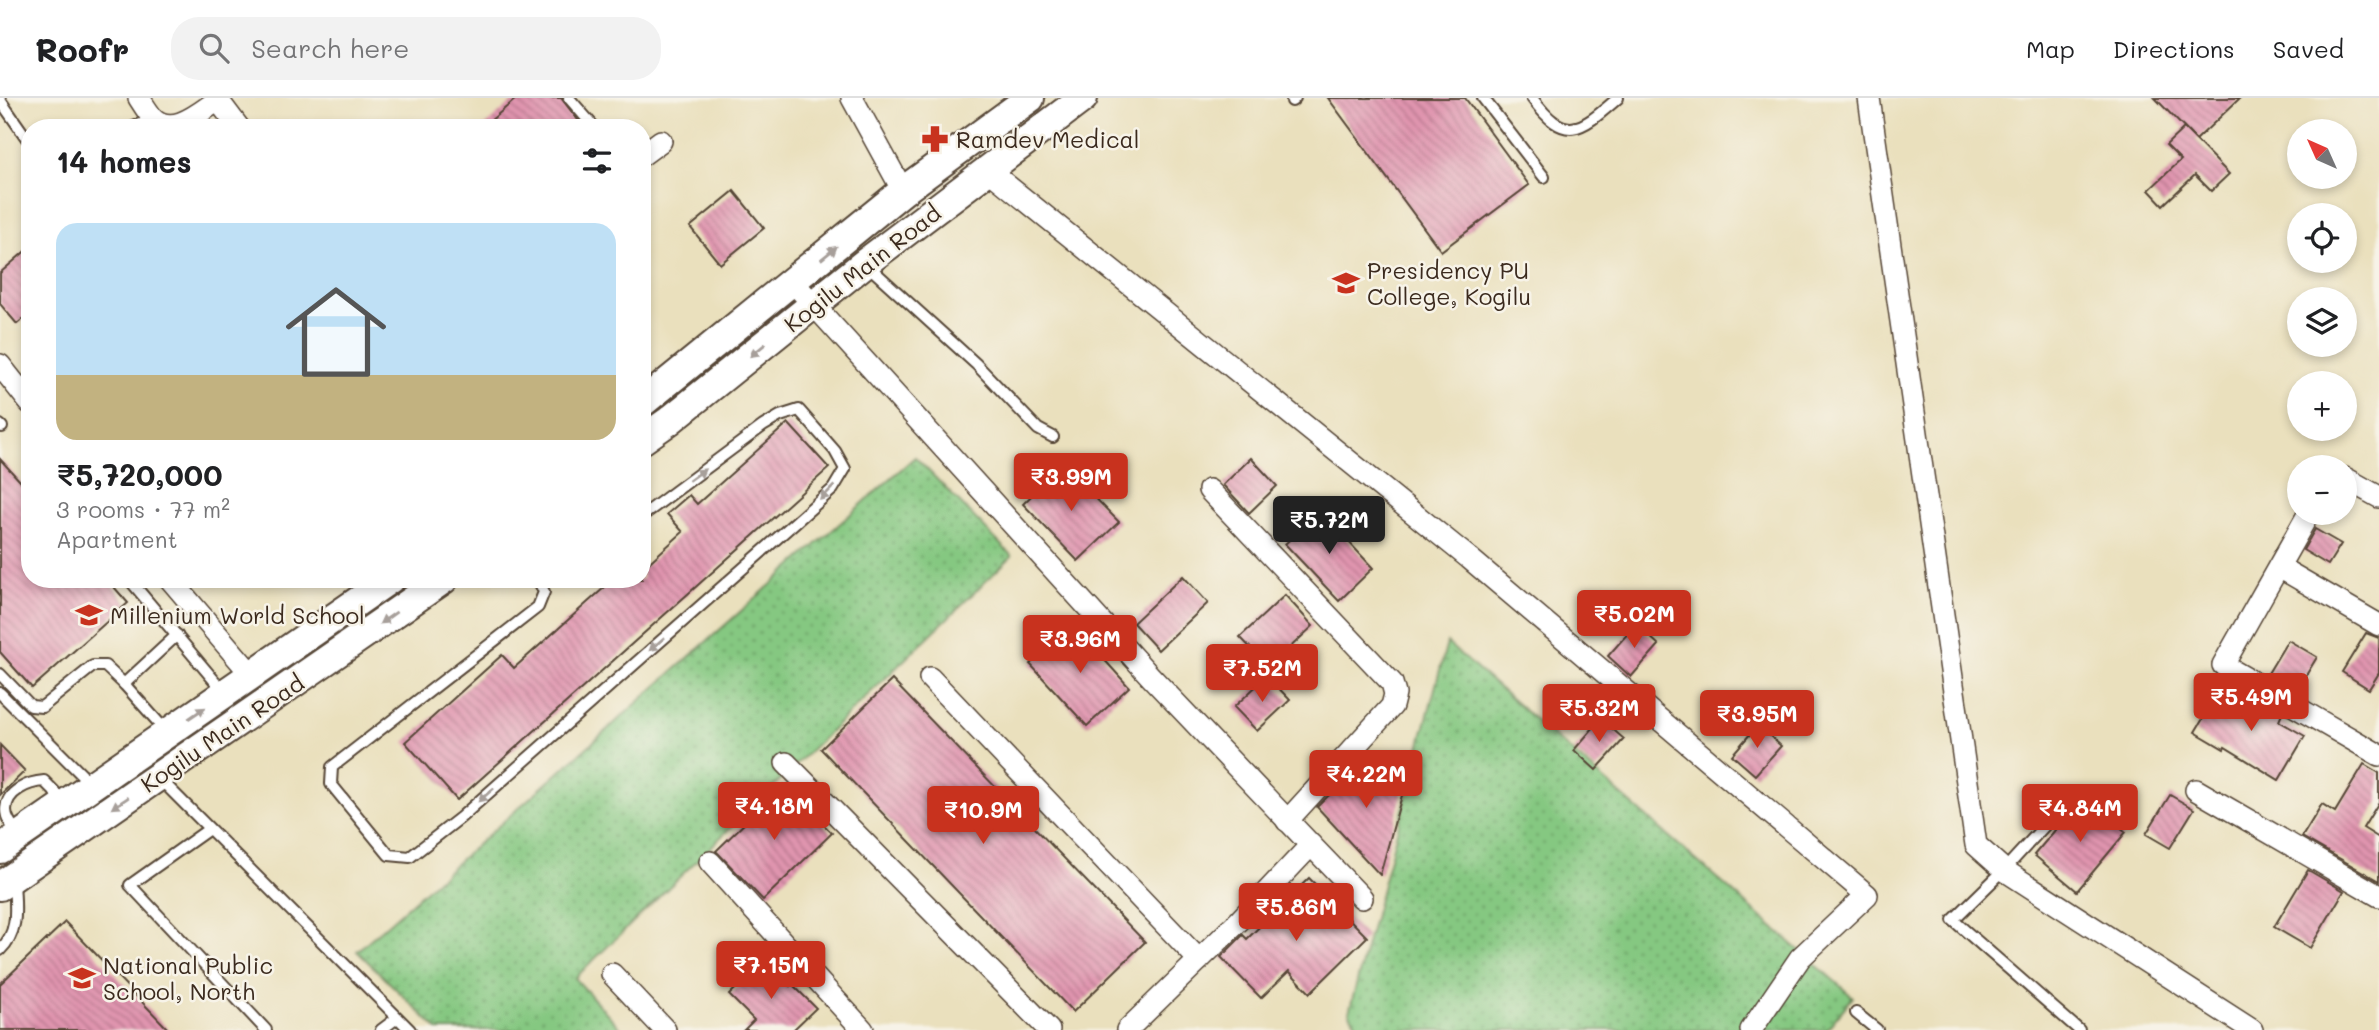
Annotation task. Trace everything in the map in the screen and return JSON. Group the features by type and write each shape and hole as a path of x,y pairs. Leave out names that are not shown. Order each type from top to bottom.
{"main road":[{"name":"Kogilu Main Road","path":"651,396 903,191 1030,98"},
{"name":"Kogilu Main Road","path":"651,434 865,263 1083,98"},
{"name":"Kogilu Main Road","path":"10,842 377,588"},
{"name":"Kogilu Main Road","path":"7,881 431,588"}],"street":[{"path":"139,98 154,119"},
{"path":"852,98 903,191"},
{"path":"1869,98 1976,845 2004,870 2252,1030"},
{"path":"189,119 219,99 233,119"},
{"path":"651,148 661,141"},
{"path":"988,170 1469,558 1867,895 1800,957 1751,1030"},
{"path":"793,282 1151,677 1362,898"},
{"path":"0,365 21,392"},
{"path":"2357,485 2379,497"},
{"path":"1209,490 1392,683 1395,694 1392,706 1287,821"},
{"path":"2302,525 2223,665 2379,755"},
{"path":"2279,567 2379,625"},
{"path":"178,588 252,675"},
{"path":"930,678 1199,960"},
{"path":"786,763 1049,1030"},
{"path":"2196,790 2379,896"},
{"path":"1127,1030 1311,845"},
{"path":"710,862 863,1030"},
{"path":"612,974 665,1030"}],"lane":[{"path":"569,98 587,119"},
{"path":"1483,98 1544,177"},
{"path":"1532,98 1546,118 1563,127 1577,129 1618,98"},
{"path":"0,100 21,130"},
{"path":"865,263 976,364 1038,429 1053,436"},
{"path":"542,588 544,592 538,607 332,767 331,784 389,855 410,857 460,818 833,489 845,469 835,451 799,410 780,416 764,426 651,509"},
{"path":"137,588 225,694"},
{"path":"124,684 177,635"},
{"path":"0,674 31,706 42,707 93,666 105,666 168,733"},
{"path":"0,692 92,785"},
{"path":"158,777 410,1030"},
{"path":"10,842 6,810 8,800 16,792 31,782 44,782 54,791 62,805"},
{"path":"2070,799 1953,920 2072,1028"},
{"path":"209,829 130,885 266,1030"},
{"path":"0,950 14,932 16,918 7,881"},
{"path":"1856,1013 1877,1030"},
{"path":"381,1030 397,1018"}],"green space":[{"path":"915,457 1012,556 575,978 622,1030 438,1030 357,951"},
{"path":"1447,643 1853,997 1826,1030 1360,1030 1349,1012"}],"building":[{"path":"517,98 561,98 577,119 492,119"},
{"path":"1328,98 1465,98 1529,185 1441,251"},
{"path":"2155,98 2240,98 2196,140"},
{"path":"2184,128 2229,174 2211,191 2195,175 2163,205 2149,190 2181,160 2166,145"},
{"path":"734,191 764,228 720,264 690,227"},
{"path":"21,255 21,321 17,324 0,304 0,273"},
{"path":"788,423 829,468 457,800 405,742 502,655 514,668 604,588 651,588 651,561 683,532 667,514 689,495 697,504"},
{"path":"1251,458 1277,486 1249,513 1223,485"},
{"path":"0,459 21,482 21,588 115,588 128,603 32,688 0,652"},
{"path":"1063,465 1119,522 1078,561 1023,504"},
{"path":"1320,511 1373,568 1339,601 1285,544"},
{"path":"2315,529 2341,544 2328,565 2303,550"},
{"path":"1183,576 1208,603 1158,650 1133,623"},
{"path":"1285,595 1313,626 1269,667 1240,637"},
{"path":"1636,624 1659,645 1631,677 1608,656"},
{"path":"1073,625 1129,687 1087,726 1030,664"},
{"path":"2366,633 2379,638 2379,673 2369,689 2342,672"},
{"path":"2288,640 2317,657 2296,692 2267,675"},
{"path":"1267,676 1290,700 1257,731 1234,707"},
{"path":"892,680 1145,942 1073,1012 821,749"},
{"path":"2221,689 2249,706 2253,698 2282,714 2279,721 2305,736 2279,780 2195,732"},
{"path":"1601,719 1624,739 1596,770 1574,750"},
{"path":"1758,725 1781,746 1755,775 1732,755"},
{"path":"0,745 25,771 0,795"},
{"path":"1372,753 1404,788 1380,875 1317,807"},
{"path":"2364,764 2379,773 2379,802 2363,828 2379,838 2379,881 2302,837 2322,804 2335,812"},
{"path":"784,785 832,833 763,900 716,851"},
{"path":"2170,795 2194,809 2170,848 2146,834"},
{"path":"2084,796 2126,832 2077,891 2034,855"},
{"path":"2308,870 2344,891 2310,948 2274,927"},
{"path":"1309,878 1367,937 1310,993 1289,971 1261,998 1221,957 1243,935 1247,939"},
{"path":"65,922 169,1030 0,1030 0,984"},
{"path":"765,960 816,1008 793,1030 744,1030 754,1020 729,995"}],"place":[{"name":"Ramdev Medical","path":"935,139"},
{"name":"Presidency PU College, Kogilu","path":"1346,283"},
{"name":"Millenium World School","path":"89,615"},
{"name":"National Public School, North","path":"82,978"}]}
